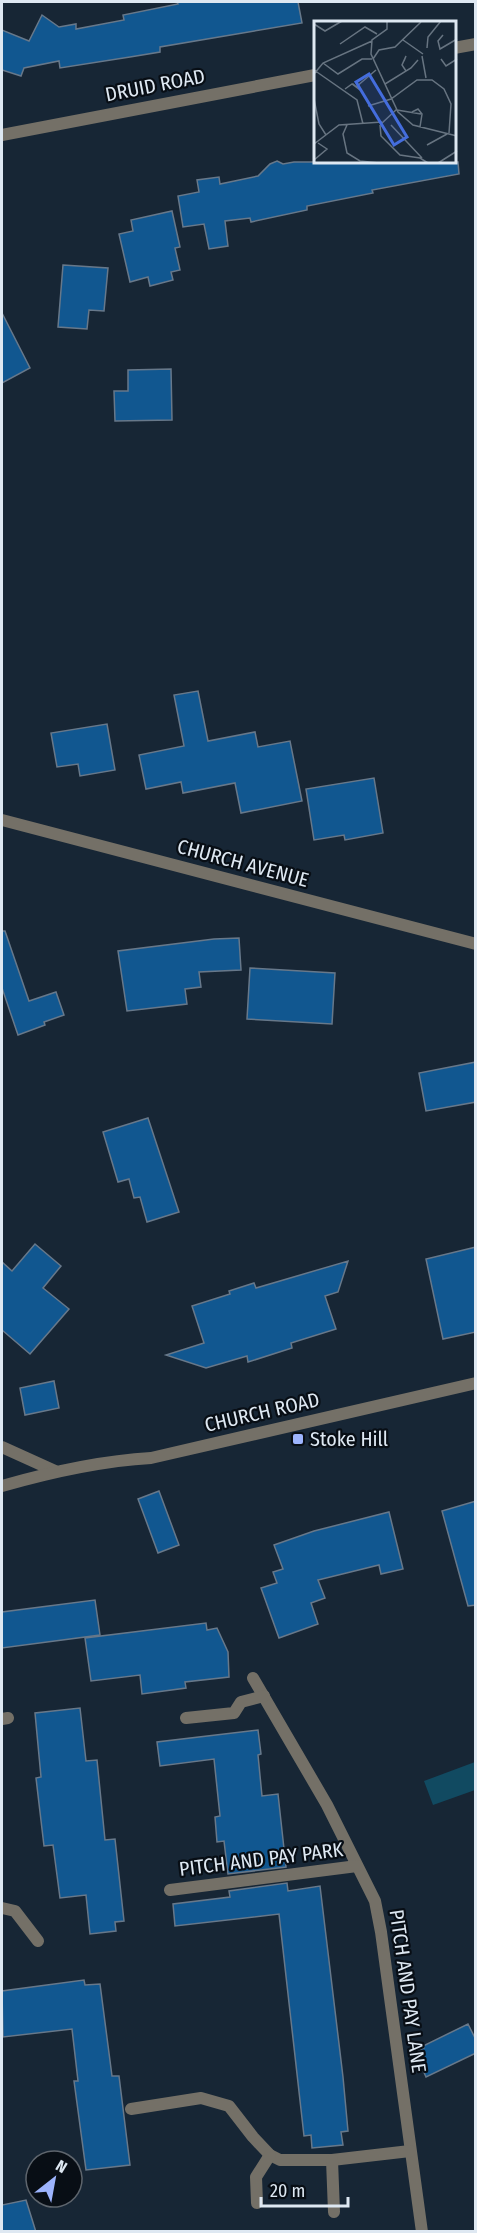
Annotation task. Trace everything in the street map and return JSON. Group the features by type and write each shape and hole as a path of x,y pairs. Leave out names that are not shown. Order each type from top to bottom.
{"street":[{"path":"456,48 476,44"},
{"name":"DRUID ROAD","path":"2,135 314,75"},
{"name":"CHURCH AVENUE","path":"2,820 476,944"},
{"name":"CHURCH ROAD","path":"2,1486 55,1471 121,1460 151,1458 476,1383"},
{"path":"2,1447 55,1471"},
{"name":"PITCH AND PAY LANE","path":"254,1678 327,1805 375,1901 422,2232"},
{"path":"186,1718 234,1713 241,1702 264,1696"},
{"name":"PITCH AND PAY PARK","path":"170,1890 357,1866"},
{"path":"2,1908 15,1911 39,1941"},
{"path":"131,2109 201,2098 229,2106 270,2155 280,2160 332,2160 410,2151"},
{"path":"257,2203 256,2177 270,2155"},
{"path":"332,2160 334,2212"}],"water":[{"path":"475,1762 475,1790 433,1805 424,1781"}],"building":[{"path":"177,2 298,2 302,23 160,47 160,52 60,68 59,61 24,68 21,76 2,70 2,30 29,41 42,15 59,27 76,24 76,29 124,20 123,15 178,4"},
{"path":"277,161 283,164 314,162 314,164 456,164 458,162 459,174 372,190 373,193 307,206 307,210 251,222 250,218 225,221 228,246 209,249 204,224 183,227 178,196 199,192 197,180 219,177 220,184 258,176 270,164"},
{"path":"172,211 180,247 175,248 180,270 171,272 173,280 150,286 148,277 130,282 119,234 133,231 131,220"},
{"path":"63,265 108,268 104,311 89,310 87,329 58,327"},
{"path":"2,313 30,368 2,383"},
{"path":"171,369 172,420 115,421 114,391 128,391 128,370"},
{"path":"198,691 208,741 255,732 258,747 290,741 302,801 241,813 235,783 183,793 181,782 146,789 139,755 184,746 174,695"},
{"path":"107,724 115,770 80,776 78,764 57,767 51,733"},
{"path":"374,778 383,833 345,840 344,835 314,840 306,789"},
{"path":"2,931 5,931 29,1001 56,992 64,1015 18,1035 2,988"},
{"path":"239,938 241,970 199,972 201,987 185,989 187,1004 127,1011 118,951"},
{"path":"250,968 335,973 332,1024 247,1019"},
{"path":"476,1062 476,1102 426,1111 419,1073"},
{"path":"148,1118 179,1212 147,1222 140,1197 134,1198 129,1179 118,1182 103,1132"},
{"path":"35,1244 61,1266 43,1288 69,1309 30,1354 2,1330 2,1262 12,1271"},
{"path":"476,1247 476,1332 443,1339 426,1259"},
{"path":"348,1261 338,1292 325,1296 336,1329 291,1343 292,1348 248,1362 247,1356 206,1368 166,1355 204,1343 192,1306 230,1294 229,1291 254,1283 256,1288"},
{"path":"54,1381 59,1408 25,1415 20,1388"},
{"path":"159,1491 179,1545 158,1553 138,1499"},
{"path":"476,1501 476,1605 468,1606 442,1511"},
{"path":"389,1512 403,1569 381,1574 379,1565 318,1580 325,1598 311,1603 318,1624 279,1638 261,1588 277,1583 273,1572 283,1569 274,1545 314,1531"},
{"path":"95,1600 100,1635 2,1648 2,1612"},
{"path":"206,1623 207,1630 217,1628 228,1652 229,1677 185,1682 186,1688 142,1694 140,1675 91,1681 85,1638"},
{"path":"80,1708 86,1761 97,1760 105,1840 115,1839 124,1921 115,1922 116,1931 90,1934 86,1895 60,1898 53,1845 44,1846 36,1778 41,1777 35,1713"},
{"path":"258,1730 262,1796 278,1794 286,1867 228,1874 224,1841 217,1842 215,1817 220,1816 214,1759 160,1766 157,1742"},
{"path":"287,1883 288,1891 320,1886 348,2131 341,2132 343,2145 312,2148 311,2135 304,2136 279,1914 175,1926 173,1904 230,1897 229,1891"},
{"path":"84,1980 85,1985 100,1984 112,2076 119,2076 130,2165 86,2170 74,2081 78,2081 72,2029 3,2037 2,1991"},
{"path":"468,2024 476,2040 476,2053 426,2077 415,2052"},
{"path":"24,2200 24,2209 29,2209 36,2232 2,2232 2,2205"}],"place":[{"name":"Stoke Hill","path":"298,1439"}]}
